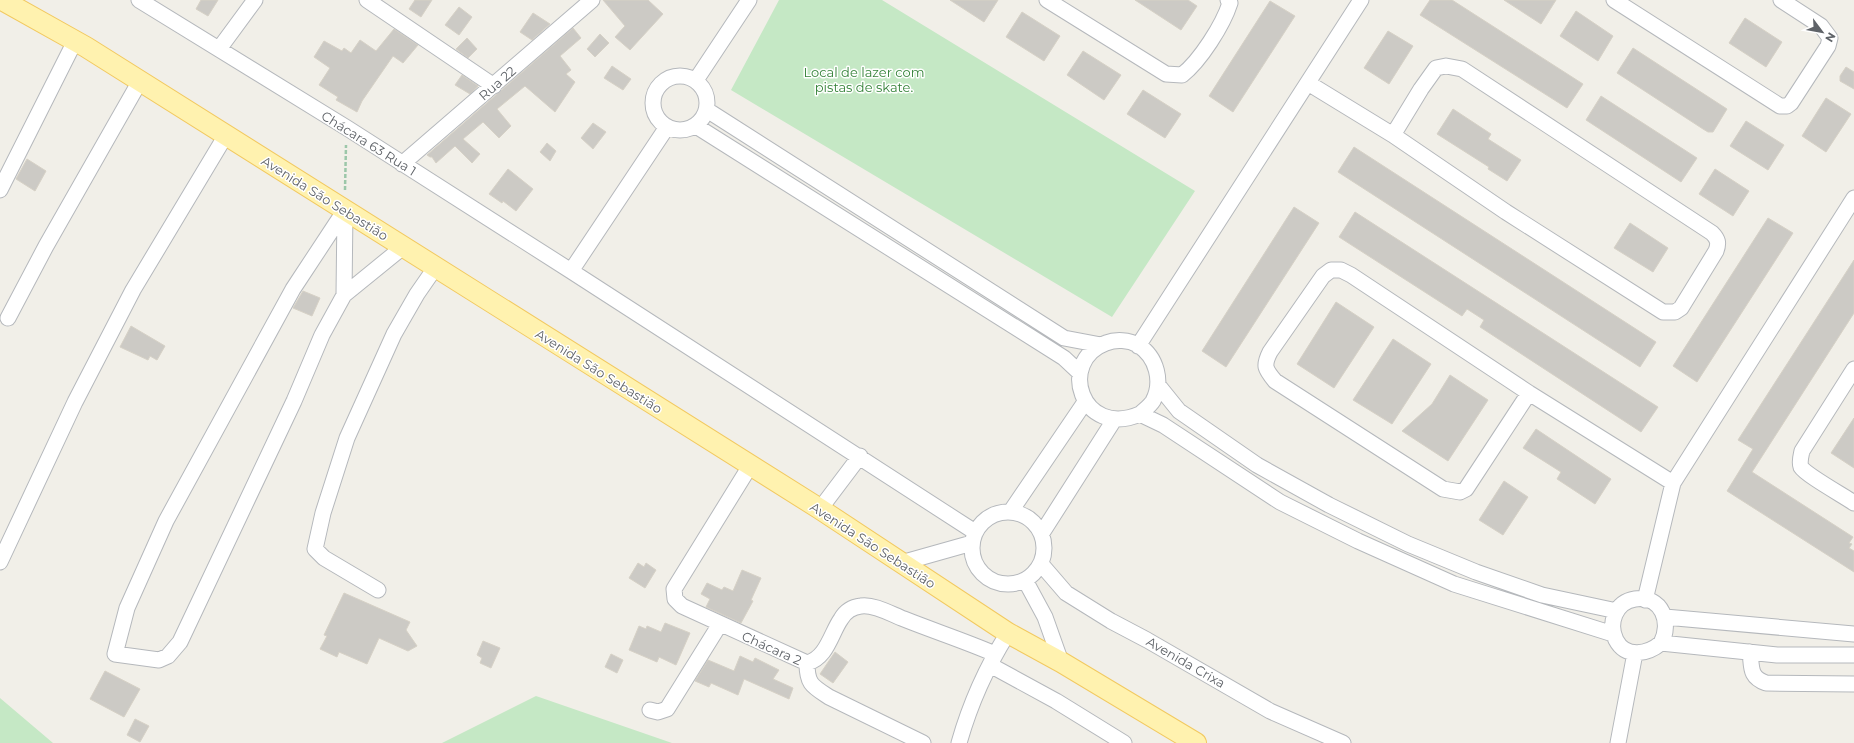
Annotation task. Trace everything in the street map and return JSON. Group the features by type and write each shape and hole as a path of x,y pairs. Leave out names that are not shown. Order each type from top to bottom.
{"main road":[{"name":"Avenida São Sebastião","path":"2,0 75,41 226,135 820,510 1008,633 1061,662 1196,743"}],"street":[{"name":"Chácara 63 Rua 1","path":"139,0 346,128 860,456 974,537"},
{"path":"219,49 255,0"},
{"path":"367,0 494,86"},
{"path":"696,80 749,0"},
{"path":"1047,0 1166,74 1182,75 1192,67 1225,17 1230,3 1228,0"},
{"path":"1138,346 1361,0"},
{"path":"1614,0 1780,106 1786,106 1791,103 1828,46 1830,38 1821,26 1781,0"},
{"name":"Rua 22","path":"402,164 494,86 584,2"},
{"path":"0,190 75,41"},
{"path":"1308,83 1392,135 1506,212 1663,312 1675,312 1681,308 1719,244 1717,238 1712,233 1462,69 1446,66 1436,68 1420,89 1392,135"},
{"path":"682,75 696,80 704,88 708,98 707,110 696,126 681,131 667,128 656,117 652,103 656,89 667,78 682,75"},
{"path":"8,318 46,246 140,81"},
{"path":"707,110 1064,338 1101,345"},
{"path":"696,126 1064,358 1080,373"},
{"path":"571,271 667,128"},
{"path":"0,562 75,402 133,290 226,135"},
{"path":"1645,600 1673,483 1854,198"},
{"path":"344,295 345,210"},
{"path":"345,210 293,289 166,521 128,608 115,654 159,660 168,656 180,642 294,401 322,335 344,295 403,247"},
{"path":"378,590 324,558 315,548 323,513 347,438 394,334 417,294 435,268"},
{"path":"1529,393 1471,484 1460,492 1443,489 1275,381 1266,371 1266,362 1322,276 1331,270 1341,270 1352,275 1529,393 1673,483"},
{"path":"1120,340 1138,346 1150,356 1157,370 1158,385 1152,402 1140,414 1128,420 1114,420 1097,414 1085,402 1080,388 1080,373 1084,362 1091,352 1101,345 1120,340"},
{"path":"1854,369 1802,451 1800,459 1801,467 1808,473 1854,503"},
{"path":"1158,385 1179,411 1257,465 1329,505 1408,544 1476,572 1542,595 1617,611"},
{"path":"1011,511 1085,402"},
{"path":"1140,414 1163,425 1280,502 1358,541 1454,584 1613,634"},
{"path":"1042,533 1114,420"},
{"path":"820,510 860,456"},
{"name":"Chácara 2","path":"750,466 674,589 675,599 682,606 807,663 817,659 823,652 841,618 852,608 860,606 885,612 967,642 992,660"},
{"path":"1011,511 1021,513 1030,518 1042,533 1045,549 1041,564 1034,573 1025,580 1014,584 1003,584 992,580 983,574 976,565 972,554 974,537 984,520 997,513 1011,511"},
{"path":"901,563 974,537"},
{"name":"Avenida Crixa","path":"1041,564 1066,593 1111,621 1270,711 1343,743"},
{"path":"1025,580 1045,617 1061,662"},
{"path":"1634,599 1645,600 1654,603 1660,609 1665,617 1666,631 1661,643 1649,651 1635,653 1625,650 1618,643 1613,634 1614,618 1617,611 1625,603 1634,599"},
{"path":"1665,617 1854,634"},
{"path":"650,710 658,712 667,709 720,624"},
{"path":"959,743 967,714 992,660 1008,633"},
{"path":"1661,643 1777,654 1854,655"},
{"path":"1750,652 1753,674 1757,680 1854,684"},
{"path":"1618,743 1635,653"},
{"path":"992,660 1124,743"},
{"path":"807,663 807,678 815,688 923,743"}],"path":[{"path":"345,210 346,128"}],"green space":[{"name":"Local de lazer com pistas de skate.","path":"779,0 882,0 1195,191 1112,317 731,90"},
{"path":"536,696 672,743 442,743"},
{"path":"0,698 53,743 0,743"}],"building":[{"path":"201,0 218,0 208,16 196,9"},
{"path":"415,0 432,0 421,17 409,9"},
{"path":"603,0 648,0 663,14 630,50 615,37 625,26"},
{"path":"950,0 998,0 984,22"},
{"path":"1135,0 1188,0 1197,6 1181,30"},
{"path":"1430,0 1452,0 1583,84 1567,108 1420,15"},
{"path":"1504,0 1556,0 1541,24"},
{"path":"1270,1 1295,16 1233,112 1209,96"},
{"path":"459,7 472,17 459,35 445,25"},
{"path":"1576,11 1613,36 1598,61 1560,36"},
{"path":"1022,12 1060,36 1044,61 1006,37"},
{"path":"533,13 550,24 532,40 520,32"},
{"path":"1745,18 1782,42 1766,67 1729,43"},
{"path":"573,28 581,38 560,56 571,70 566,74 575,82 555,112 525,86 497,109 511,126 499,138 483,122 463,139 480,154 472,163 455,146 436,163 432,157 427,155"},
{"path":"394,29 418,45 403,63 393,56 362,101 357,112 336,100 338,97 319,85 330,68 314,57 324,41 342,51 344,48 351,53 360,40 376,51"},
{"path":"1388,31 1413,46 1389,84 1364,68"},
{"path":"600,34 609,43 595,57 587,49"},
{"path":"467,38 477,49 468,58 456,49"},
{"path":"1633,48 1727,109 1713,132 1708,132 1703,129 1617,73"},
{"path":"1083,51 1121,75 1104,100 1067,75"},
{"path":"612,66 631,79 623,90 604,78"},
{"path":"1846,67 1854,72 1854,89 1840,81 1840,76"},
{"path":"462,75 478,86 470,94 455,85"},
{"path":"1143,90 1181,114 1165,138 1127,114"},
{"path":"1601,96 1697,158 1681,182 1586,120"},
{"path":"1826,98 1851,114 1826,152 1802,136"},
{"path":"1453,109 1491,134 1488,139 1521,160 1507,181 1488,169 1489,167 1437,134"},
{"path":"1746,121 1784,145 1768,170 1730,146"},
{"path":"593,123 606,132 593,149 581,138"},
{"path":"547,143 556,151 550,161 540,152"},
{"path":"1354,147 1656,342 1640,367 1338,172"},
{"path":"27,159 46,171 35,191 16,179"},
{"path":"508,169 533,189 516,211 503,201 502,203 489,194"},
{"path":"1715,169 1749,191 1733,216 1699,194"},
{"path":"1294,207 1319,223 1226,367 1202,351"},
{"path":"1355,212 1658,407 1641,432 1480,327 1484,320 1467,309 1462,316 1339,237"},
{"path":"1768,218 1793,233 1697,382 1673,366"},
{"path":"1630,223 1668,248 1653,272 1614,248"},
{"path":"1854,260 1854,313 1752,472 1853,537 1849,543 1852,544 1849,548 1854,551 1854,572 1727,491 1753,449 1738,440"},
{"path":"303,291 320,298 312,316 293,308"},
{"path":"1336,302 1374,327 1334,388 1297,364"},
{"path":"131,326 165,346 157,360 150,356 148,360 120,347"},
{"path":"1393,339 1431,364 1392,424 1353,400"},
{"path":"1450,375 1488,400 1448,461 1402,431 1432,404"},
{"path":"1854,418 1854,468 1831,453"},
{"path":"1536,429 1611,479 1595,504 1557,479 1561,472 1523,448"},
{"path":"1504,481 1528,497 1503,535 1479,520"},
{"path":"638,563 644,567 646,563 656,570 645,588 629,578"},
{"path":"742,570 761,578 751,600 753,601 741,623 706,607 710,599 701,594 707,583 722,590 724,587 733,591"},
{"path":"344,593 410,622 406,630 417,646 408,651 379,638 367,664 339,652 337,657 320,649 327,636 324,635"},
{"path":"665,623 690,633 676,665 659,657 657,662 629,650 639,626 646,629 647,626 661,632"},
{"path":"483,641 500,648 491,668 480,663 482,658 477,655"},
{"path":"835,652 848,662 833,683 820,674"},
{"path":"611,654 623,660 617,673 605,667"},
{"path":"740,656 753,662 755,658 779,670 773,679 793,688 789,699 744,679 738,695 711,683 709,687 695,681 708,660 734,671"},
{"path":"105,671 140,689 124,717 90,699"},
{"path":"135,719 149,726 140,742 127,735"}]}
